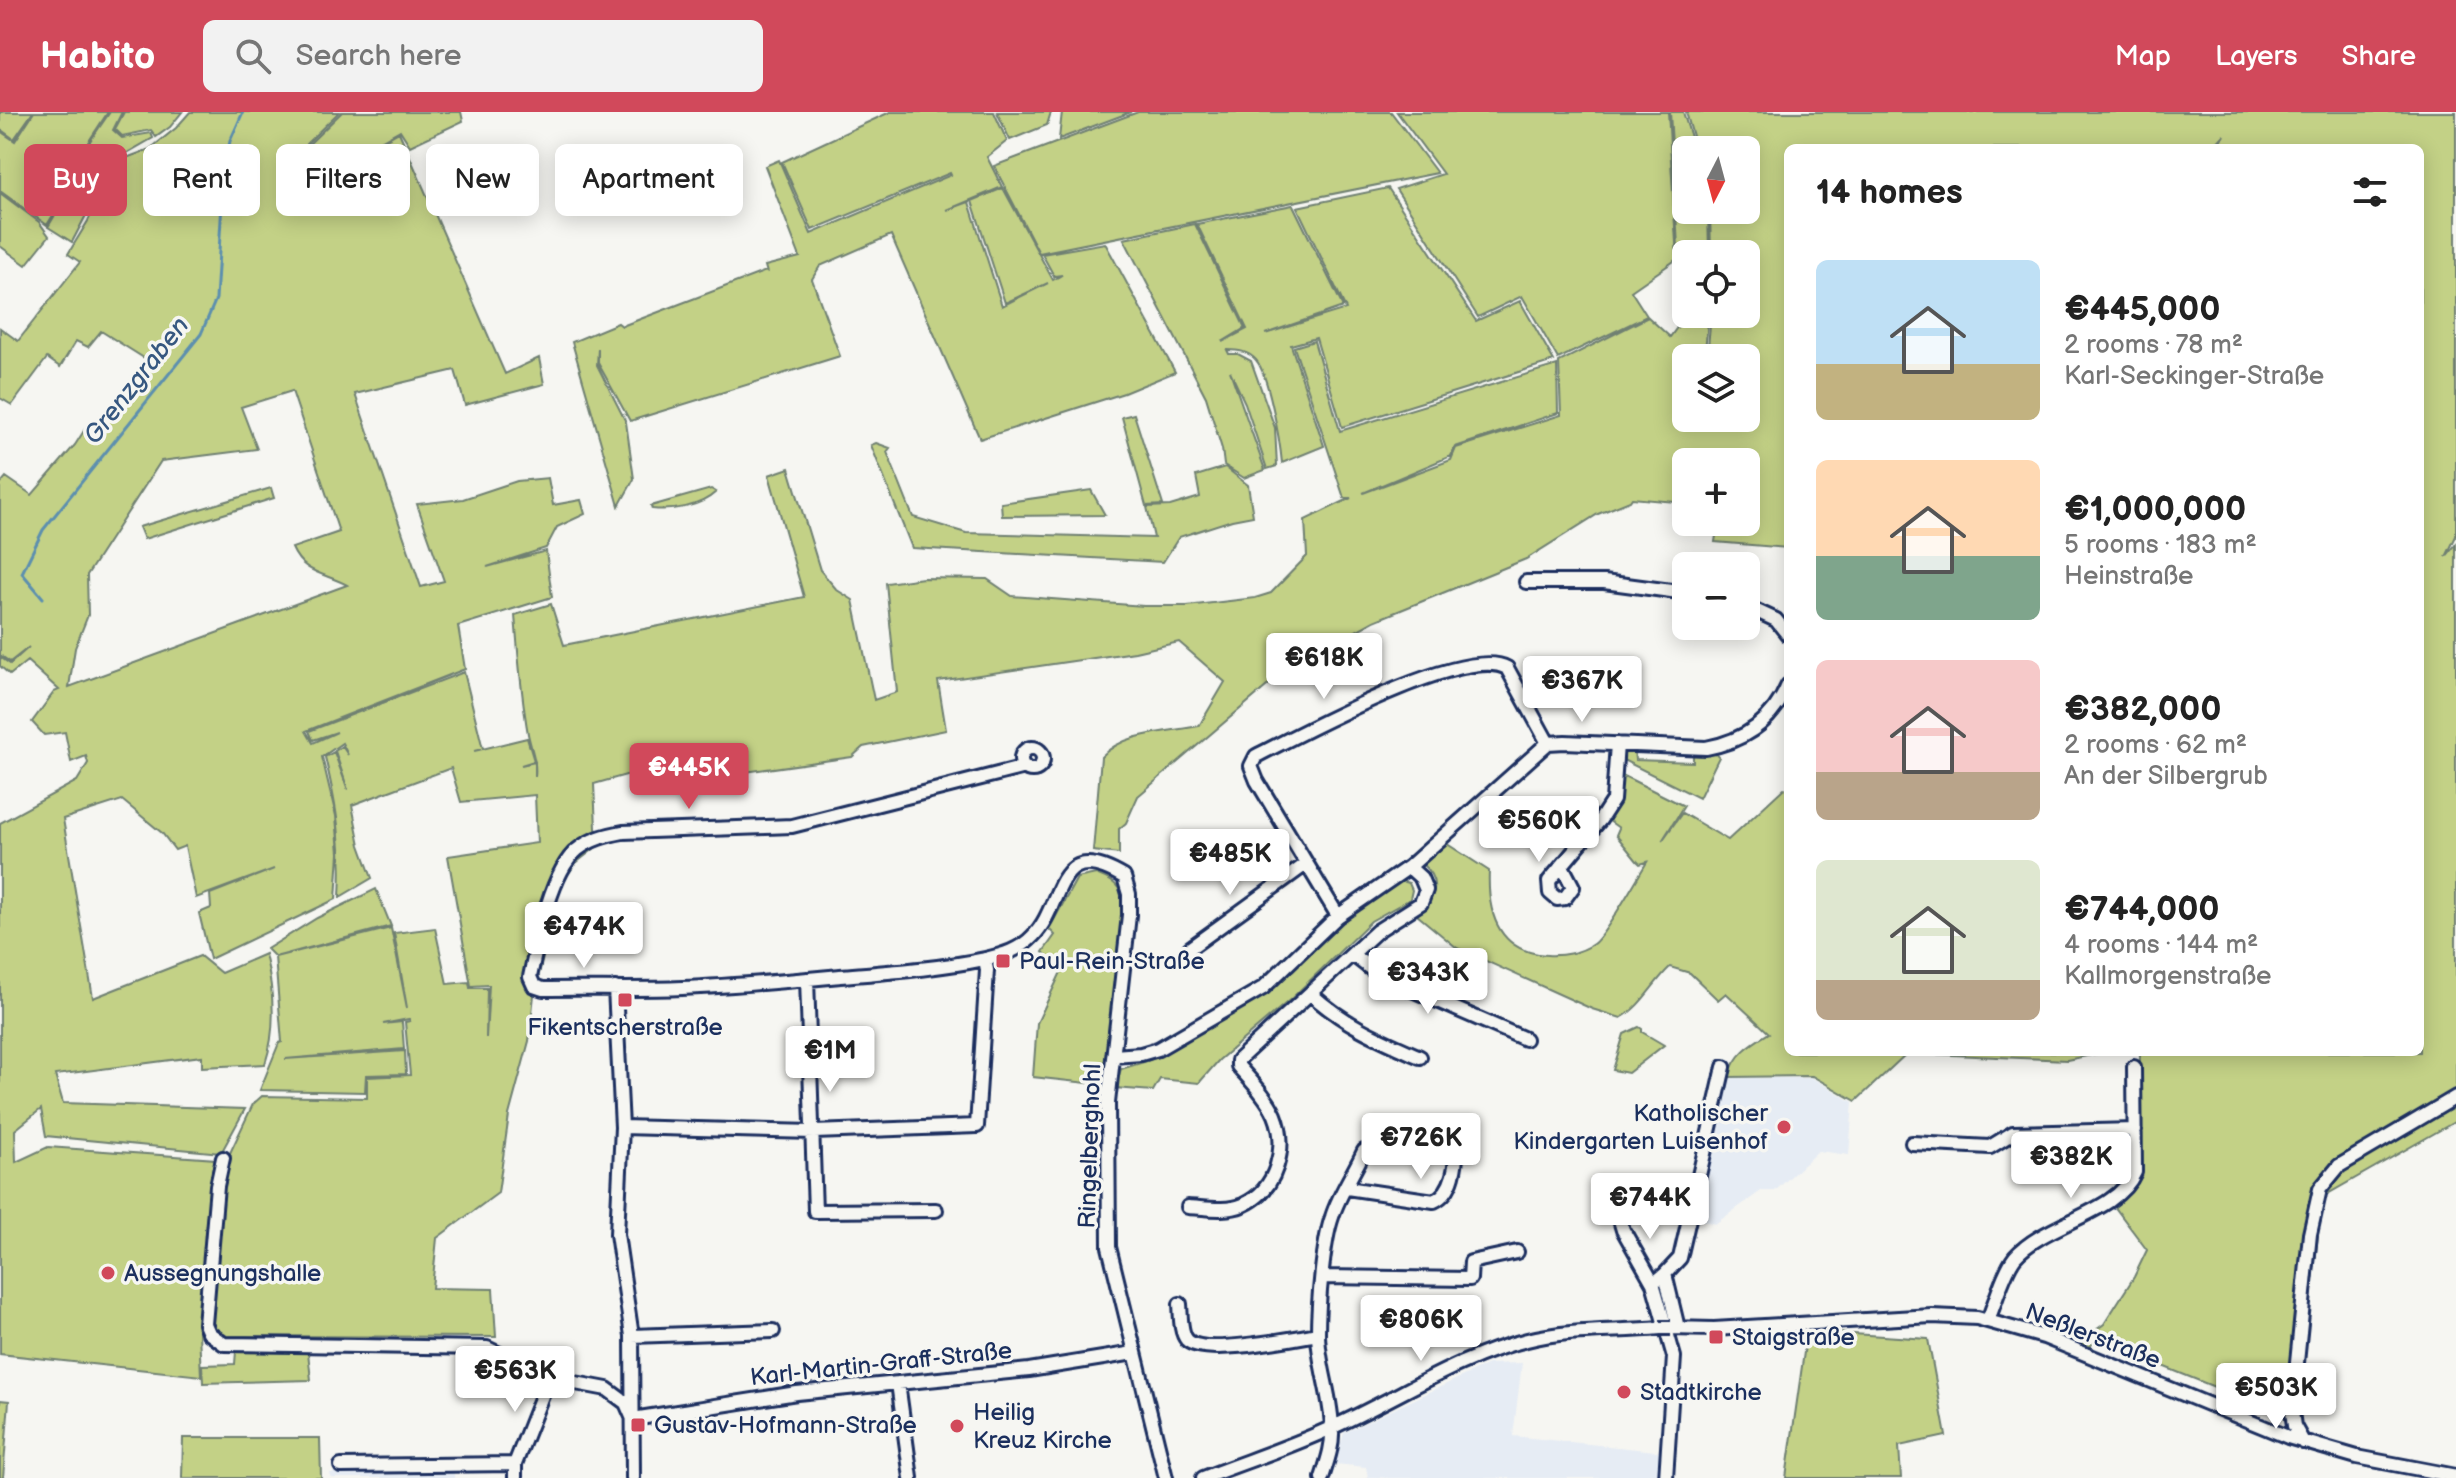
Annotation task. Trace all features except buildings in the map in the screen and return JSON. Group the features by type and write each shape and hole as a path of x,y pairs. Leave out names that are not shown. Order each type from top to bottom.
{"street":[{"path":"1526,582 1604,582 1672,591"},
{"path":"1760,610 1776,620 1784,630"},
{"path":"1338,916 1257,781 1252,762 1256,756 1336,716 1439,674 1498,663 1507,668 1548,743"},
{"path":"1114,1056 1158,1049 1263,988 1338,916 1409,867 1548,743 1706,748 1733,742 1770,716 1784,692"},
{"path":"1562,866 1613,800 1617,744"},
{"path":"622,1127 814,1132 977,1126 987,970 985,959 898,971 681,988 554,989 534,986 530,977 532,967 560,873 575,851 588,843 623,832 792,826 1025,767"},
{"path":"1185,958 1190,948 1306,864"},
{"name":"Ringelberghohl","path":"985,959 1013,951 1034,935 1068,872 1080,866 1107,867 1124,877 1129,894 1108,1103 1109,1247 1166,1478"},
{"path":"1188,1207 1227,1209 1243,1205 1266,1187 1280,1158 1280,1130 1268,1102 1238,1066 1238,1060 1377,931 1421,903 1426,890 1421,878 1409,867"},
{"path":"1353,955 1380,976 1525,1039"},
{"path":"807,979 815,1211 936,1210"},
{"path":"615,988 622,1127 617,1234 632,1336 633,1478"},
{"path":"1311,994 1334,1015 1360,1031 1420,1057"},
{"path":"1653,1283 1680,1258 1724,1067"},
{"path":"1203,1478 1332,1428 1402,1392 1528,1339 1575,1333 1714,1329 1932,1316 1988,1320 2013,1259 2045,1233 2113,1198 2131,1181 2135,1172 2134,1067"},
{"path":"2303,1442 2294,1426 2293,1408 2310,1234 2320,1189 2339,1166 2456,1097"},
{"path":"1347,1188 1434,1201 1443,1197 1450,1188 1459,1125"},
{"path":"1912,1143 1990,1147 2013,1133 2135,1130"},
{"path":"1322,1478 1332,1444 1318,1334 1330,1220 1364,1151"},
{"path":"223,1158 217,1186 205,1312 205,1324 216,1339 234,1345 487,1348 549,1378 607,1389 626,1403 633,1419"},
{"path":"1617,1210 1623,1230 1653,1283 1675,1365 1666,1478"},
{"path":"1323,1277 1470,1279 1471,1262 1517,1252"},
{"path":"1665,1274 1670,1328"},
{"path":"1180,1304 1185,1337 1191,1344 1201,1347 1318,1334"},
{"name":"Neßlerstraße","path":"1988,1320 2044,1337 2249,1423 2303,1442 2357,1457 2456,1476"},
{"path":"632,1336 773,1331"},
{"name":"Karl-Martin-Graff-Straße","path":"633,1419 797,1393 1029,1370 1134,1353"},
{"path":"515,1478 515,1464 549,1378"},
{"path":"898,1383 911,1478"},
{"path":"341,1466 515,1464"}],"shaded area":[{"name":"Katholischer Kindergarten Luisenhof","path":"1729,1078 1812,1078 1853,1102 1849,1155 1818,1151 1775,1191 1761,1191 1715,1224 1694,1218"},
{"path":"1522,1363 1513,1436 1665,1452 1661,1478 1389,1478 1368,1477 1366,1467 1335,1464 1344,1433 1488,1364"},
{"path":"412,1467 454,1468 454,1478 331,1478 330,1473 407,1471"}],"green space":[{"path":"0,112 33,112 14,139 0,129"},
{"path":"34,112 108,112 89,144 24,144 24,208 0,191 0,131 15,141"},
{"path":"110,112 122,112 113,130 122,138 151,133 153,138 127,153 127,144 90,144"},
{"path":"124,112 182,112 170,127 156,137 151,130 122,136 115,129"},
{"path":"190,112 339,112 306,144 276,144 276,216 410,216 410,157 426,194 426,216 436,216 505,374 539,358 544,384 465,405 455,370 355,394 421,587 444,581 417,504 463,499 517,481 548,478 553,505 581,500 585,514 557,527 546,548 487,567 546,551 552,597 458,626 465,669 306,731 313,743 337,732 313,740 309,731 464,672 483,749 527,738 534,761 521,765 535,762 523,704 515,615 551,604 564,645 804,597 769,475 789,468 820,570 837,590 853,600 874,700 897,692 886,583 923,578 987,579 1012,596 1144,606 1187,606 1255,598 1271,593 1307,556 1305,520 1351,498 1344,498 1294,347 1314,341 1340,431 1557,365 1558,413 1455,447 1451,456 1363,493 1451,460 1456,448 1561,415 1559,362 1648,317 1670,337 1677,328 1707,328 1706,344 1672,344 1672,432 1760,432 1760,344 1708,344 1710,328 1760,328 1760,240 1711,240 1710,224 1760,224 1760,136 1693,136 1686,112 2456,112 2456,536 2446,557 2456,544 2456,1121 2326,1195 2321,1207 2311,1299 2287,1405 2274,1400 2267,1408 2095,1339 2089,1349 2077,1344 2104,1324 2147,1250 2114,1206 2137,1184 2140,1056 2424,1056 2424,144 2219,144 2224,135 2216,144 1784,144 1784,548 1715,542 1716,536 1760,536 1760,448 1672,448 1672,502 1632,498 1598,514 1526,559 1374,621 1287,669 1138,796 1126,823 1119,829 1119,854 1093,851 1101,757 1122,742 1134,738 1199,726 1225,682 1179,642 1135,652 938,681 946,730 863,747 852,757 745,772 626,775 594,784 600,844 576,863 560,886 534,995 529,1041 509,1115 498,1193 437,1238 432,1288 493,1289 496,1337 222,1336 210,1328 222,1170 253,1104 262,1096 367,1098 367,1077 410,1075 405,1022 409,1019 383,1024 402,1022 404,1049 285,1059 405,1051 406,1074 366,1075 365,1092 260,1090 282,1042 275,957 391,928 407,1008 394,933 435,928 447,984 469,982 470,988 487,988 486,1038 489,985 471,986 448,856 537,843 535,795 461,802 451,768 352,805 360,845 372,878 340,897 341,860 338,826 325,757 334,752 348,790 335,751 342,746 348,755 342,743 322,757 336,816 339,853 336,899 210,959 199,913 211,908 210,894 274,869 196,898 185,846 175,850 162,833 122,800 63,819 93,998 200,956 221,973 265,954 273,1023 265,1064 202,1067 202,1056 55,1075 63,1103 245,1109 221,1153 46,1136 41,1109 15,1130 16,1162 48,1147 216,1159 199,1332 201,1376 0,1354 0,823 77,781 88,763 86,756 71,762 65,732 44,735 32,722 54,692 59,690 27,661 10,675 0,666 0,657 10,664 29,647 10,662 0,655 0,484 6,477 32,495 75,445 87,426 104,418 147,360 101,331 88,347 76,341 60,367 47,358 12,405 0,398 0,328 18,341 80,262 68,254 90,216 127,216 127,158 143,152 143,216 260,216 260,144 156,144","holes":["292,391 339,532 292,548 302,563 347,585 69,687 75,648 88,615 87,575 161,461 257,449 241,407"]},
{"path":"342,112 461,112 463,121 410,146 400,130 375,144 309,144"},
{"path":"890,112 994,112 1007,141 987,157 1002,187 947,210 969,202 1002,306 1048,283 1005,303 972,201 1003,188 1053,280 1062,275 1054,276 1042,254 1105,243 1175,372 1124,393 980,439 891,235 820,266 812,279 840,356 630,421 598,363 598,348 597,365 626,422 634,479 619,506 572,342 618,323 622,326 767,273 765,266 800,257 765,166 779,160 811,234 951,175 812,230 782,162"},
{"path":"997,112 1051,112 1047,125 1010,140"},
{"path":"1062,112 1131,112 1059,139"},
{"path":"1138,112 1391,112 1437,173 1039,253 994,166"},
{"path":"1397,112 1668,112 1672,224 1675,224 1676,240 1672,240 1672,262 1631,291 1647,316 1558,359 1522,296 1478,317 1396,189 1443,174"},
{"path":"1670,112 1683,112 1691,136 1672,136 1672,146"},
{"path":"399,132 404,144 378,144"},
{"path":"1388,188 1476,321 1520,301 1554,361 1342,427 1316,338 1291,345 1324,446 1282,463 1273,409 1261,368 1250,355 1227,350 1229,354 1238,354 1251,361 1275,428 1277,466 1267,469 1245,403 1230,371 1265,470 1244,478 1224,465 1206,397 1124,239 1195,224 1245,328 1222,342 1247,329 1197,224 1293,205 1343,307 1265,334 1346,309 1297,207"},
{"path":"0,193 24,211 24,216 31,216 39,222 49,236 26,265 0,246"},
{"path":"35,216 53,216 47,225"},
{"path":"54,216 86,216 72,242 48,227"},
{"path":"1677,224 1708,224 1709,240 1678,240"},
{"path":"1134,414 1163,505 1146,506 1122,417"},
{"path":"876,443 890,448 887,452 913,517 966,533 1154,538 1147,507 1170,506 1200,497 1196,476 1225,467 1248,485 1253,516 1179,537 1163,562 912,548 871,445"},
{"path":"271,488 274,498 144,539 139,527"},
{"path":"711,489 716,492 710,497 686,507 652,509 651,506"},
{"path":"1091,490 1105,515 1002,516 1001,503"},
{"path":"1623,750 1634,750 1635,760 1693,762 1693,753 1715,752 1719,757 1699,798 1621,759"},
{"path":"1618,773 1684,806 1662,841 1682,813 1728,840 1784,788 1784,1056 1904,1056 1856,1101 1812,1076 1729,1077 1739,1056 1769,1033 1726,993 1718,1000 1690,973 1670,967 1635,1007 1621,1018 1592,1009 1457,948 1417,915 1429,902 1434,889 1432,876 1421,863 1444,842 1489,871 1494,915 1499,928 1517,947 1553,955 1577,952 1588,947 1613,919 1647,862 1640,864 1637,861 1616,835 1619,828 1605,818"},
{"path":"1096,874 1116,885 1121,892 1122,903 1120,952 1105,1085 1033,1077 1037,1023 1062,970 1043,952 1055,935 1049,929 1077,878"},
{"path":"1402,881 1409,883 1412,890 1410,899 1371,921 1292,998 1219,1060 1199,1083 1160,1079 1153,1091 1115,1088 1121,1069 1150,1060 1267,992 1343,920"},
{"path":"376,889 391,926 275,957 267,949 317,918"},
{"path":"1639,1027 1664,1045 1628,1073 1613,1070 1624,1034"},
{"path":"1976,1056 2086,1056 2067,1060"},
{"path":"1807,1331 1928,1339 1946,1436 1899,1446 1901,1478 1786,1478"},
{"path":"236,1351 308,1352 311,1380 203,1383 202,1365 235,1364"},
{"path":"0,1400 9,1401 3,1478 0,1478"},
{"path":"183,1438 320,1438 321,1478 182,1478"}],"waterway":[{"name":"Grenzgraben","path":"43,598 22,573 43,530 201,334 216,299 224,172 230,141 243,112"}],"place":[{"name":"Paul-Rein-Straße","path":"1003,961"},
{"name":"Fikentscherstraße","path":"625,1000"},
{"name":"Katholischer Kindergarten Luisenhof","path":"1784,1127"},
{"name":"Aussegnungshalle","path":"108,1273"},
{"name":"Staigstraße","path":"1716,1337"},
{"name":"Stadtkirche","path":"1624,1392"},
{"name":"Gustav-Hofmann-Straße","path":"638,1425"},
{"name":"Heilig Kreuz Kirche","path":"957,1426"}]}
